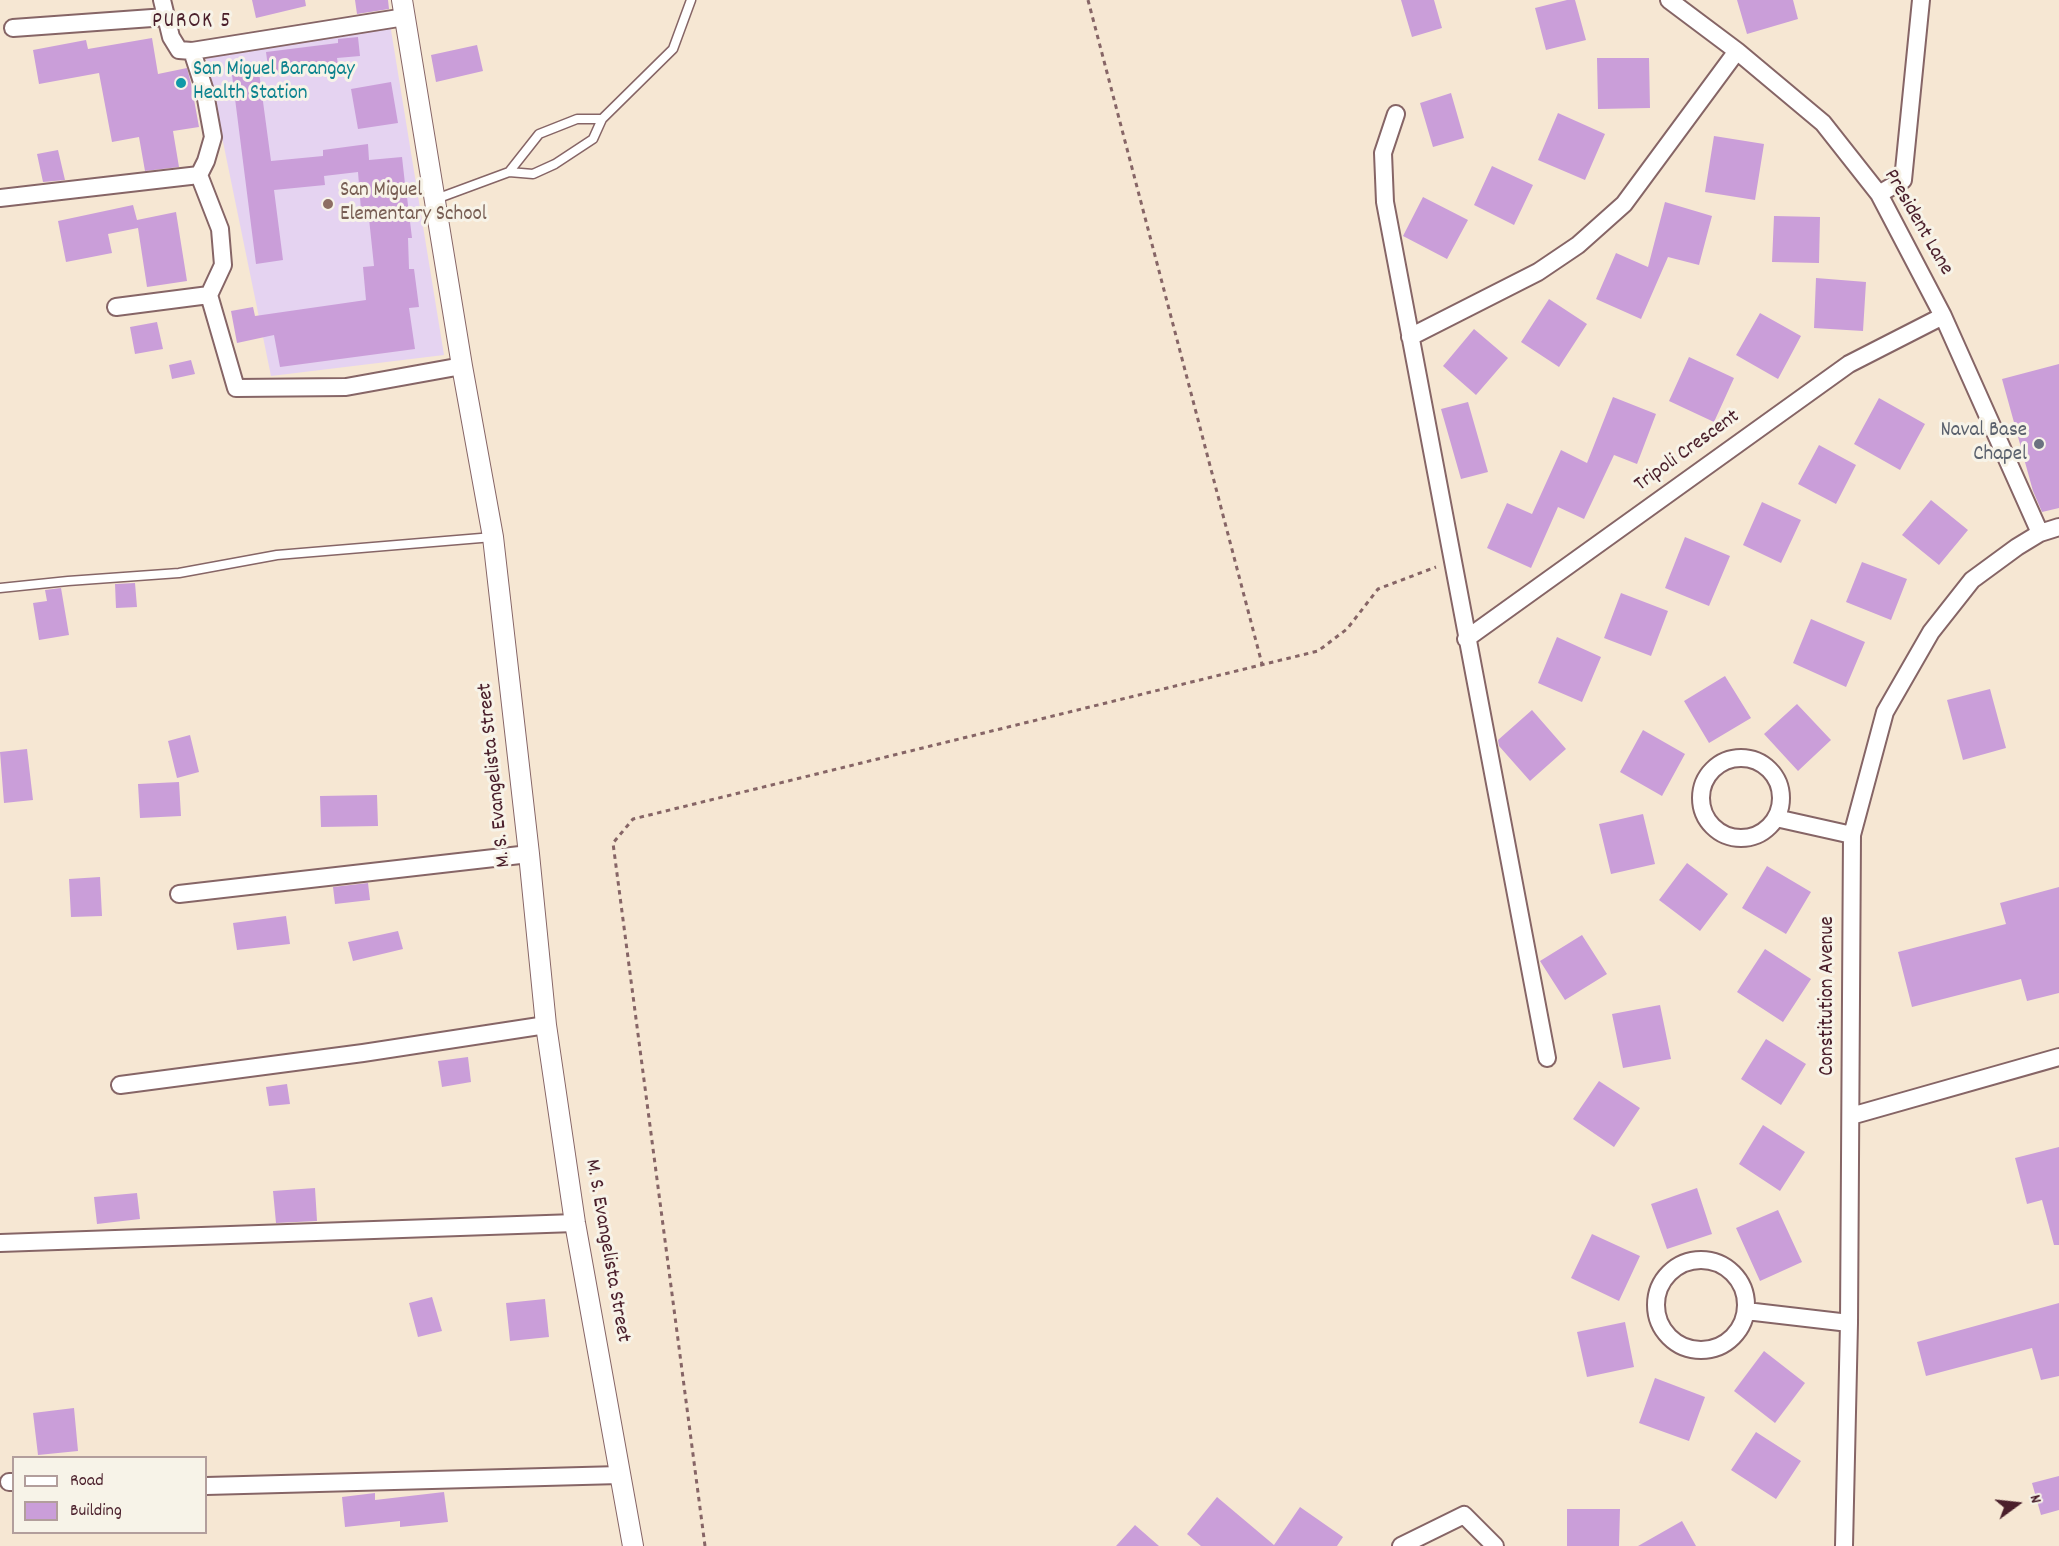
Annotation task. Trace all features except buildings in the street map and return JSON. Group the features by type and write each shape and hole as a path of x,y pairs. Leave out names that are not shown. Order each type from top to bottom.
{"street":[{"path":"162,0 171,37 179,50 192,51 404,8"},
{"name":"President Lane","path":"1669,0 1737,51 1823,123 1879,194 1944,316 2040,533"},
{"path":"1879,194 1903,180 1921,0"},
{"name":"M. S. Evangelista Street","path":"404,8 462,366 493,537 546,1025 575,1223 633,1546"},
{"path":"13,28 166,17"},
{"path":"192,51 204,87 213,137 199,175 220,229 223,266 209,295 236,388 346,387 462,366"},
{"path":"1410,337 1538,272 1578,245 1624,204 1737,51"},
{"path":"1396,114 1383,153 1385,202 1451,561 1547,1058"},
{"path":"0,198 199,175"},
{"path":"116,307 209,295"},
{"name":"Tripoli Crescent","path":"1466,639 1849,364 1944,316"},
{"name":"Constitution Avenue","path":"1844,1546 1849,1323 1852,835 1885,712 1931,632 1972,580 2017,547 2040,533 2059,527"},
{"path":"1740,757 1754,759 1766,766 1776,777 1781,798 1776,818 1768,829 1756,836 1742,838 1728,836 1715,830 1706,819 1701,806 1701,792 1706,778 1714,767 1726,760 1740,757"},
{"path":"1776,818 1852,835"},
{"path":"179,894 529,854"},
{"path":"120,1085 363,1053 546,1025"},
{"path":"1851,1116 2059,1057"},
{"path":"0,1243 575,1223"},
{"path":"1696,1260 1712,1261 1723,1266 1735,1276 1742,1286 1746,1311 1741,1326 1731,1339 1707,1350 1691,1349 1683,1346 1666,1332 1658,1319 1657,1298 1662,1282 1673,1270 1696,1260"},
{"path":"1746,1311 1849,1323"},
{"path":"207,1486 620,1475"},
{"path":"1401,1546 1464,1515 1495,1546"}],"lane":[{"path":"436,199 509,172 533,174 555,164 593,139 602,119 673,49 691,0"},
{"path":"509,172 539,134 577,118 602,119"},
{"path":"0,588 179,573 277,555 493,537"}],"path":[{"path":"1088,0 1262,664"},
{"path":"705,1546 613,843 633,819 1318,651 1347,629 1378,589 1451,561"}],"shaded area":[{"name":"San Miguel Elementary School","path":"390,24 444,355 271,376 205,54"}],"place":[{"name":"San Miguel Barangay Health Station","path":"181,83"},
{"name":"San Miguel Elementary School","path":"328,204"},
{"name":"Naval Base Chapel","path":"2039,444"}],"district":[{"name":"PUROK 5","path":"192,23"}]}
